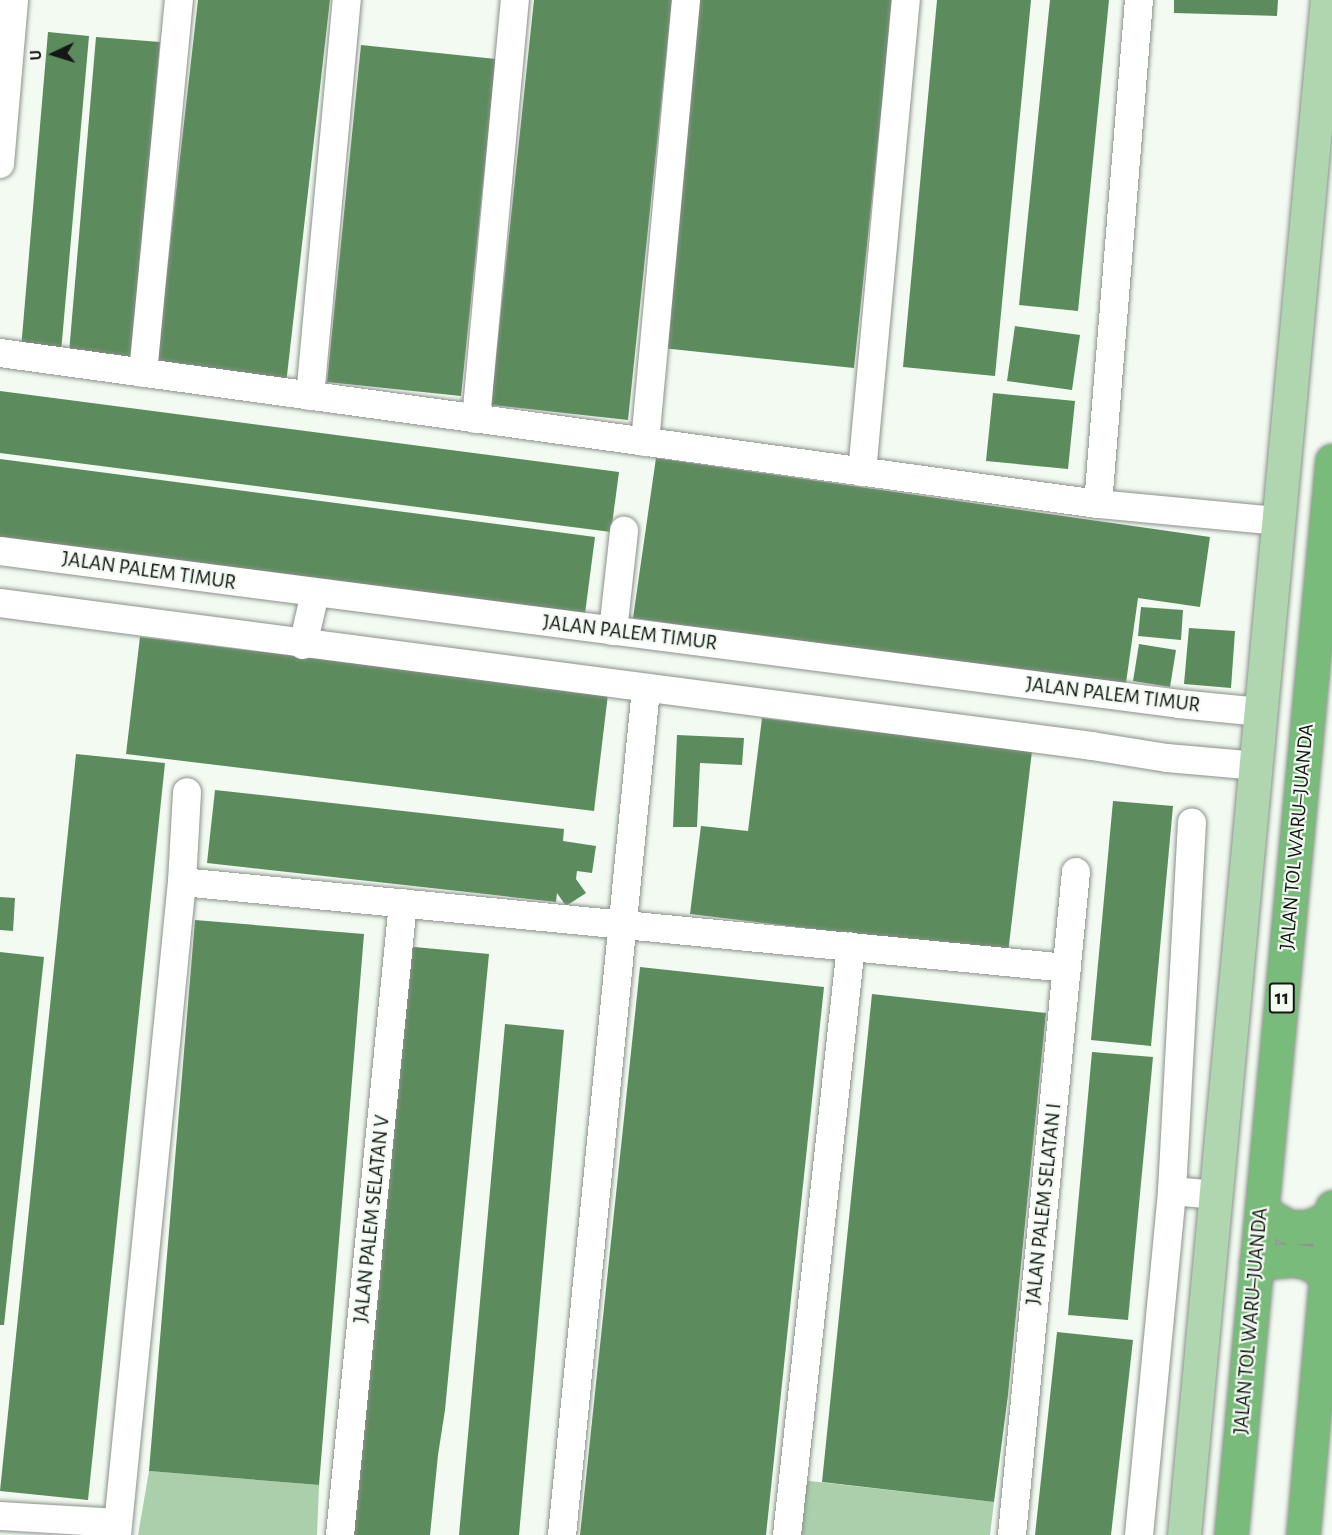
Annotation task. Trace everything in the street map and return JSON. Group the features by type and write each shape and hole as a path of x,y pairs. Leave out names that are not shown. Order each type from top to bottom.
{"highway":[{"name":"JALAN TOL WARU–JUANDA","path":"1231,1535 1332,461"},
{"path":"1262,1212 1289,1227 1308,1227 1331,1212"},
{"path":"1303,1535 1331,1212"},
{"path":"1256,1263 1293,1260 1306,1262 1326,1274"}],"main road":[{"path":"1184,1535 1258,766 1278,521 1327,0"}],"street":[{"path":"0,164 14,0"},
{"path":"143,373 179,0"},
{"path":"310,396 347,0"},
{"path":"476,419 515,0"},
{"path":"645,442 686,0"},
{"path":"862,472 906,0"},
{"path":"1098,504 1139,0"},
{"path":"0,353 1098,504 1278,521"},
{"path":"613,631 624,531"},
{"name":"JALAN PALEM TIMUR","path":"0,551 1179,704 1262,712"},
{"path":"303,645 315,593"},
{"path":"0,603 303,645 1092,746 1167,758 1258,766"},
{"path":"562,1535 646,689"},
{"path":"0,1515 118,1529 182,882 187,792"},
{"path":"1138,1535 1172,1191 1192,824"},
{"name":"JALAN PALEM SELATAN I","path":"1012,1535 1076,872"},
{"path":"182,882 1067,968"},
{"name":"JALAN PALEM SELATAN V","path":"340,1535 403,903"},
{"path":"787,1535 851,946"},
{"path":"1172,1191 1217,1195"}],"green space":[{"path":"149,1471 319,1485 317,1535 138,1535"},
{"path":"801,1480 994,1502 990,1535 794,1535"}],"building":[{"path":"198,0 330,0 286,384 156,368"},
{"path":"534,0 672,0 628,420 491,405"},
{"path":"699,0 893,0 854,368 662,348"},
{"path":"937,0 1031,0 995,376 903,367"},
{"path":"1050,0 1109,0 1078,311 1019,305"},
{"path":"1174,0 1278,0 1277,16 1174,13"},
{"path":"48,32 89,36 61,352 21,349"},
{"path":"96,37 160,42 132,359 69,353"},
{"path":"361,45 496,59 461,396 327,382"},
{"path":"1015,326 1080,335 1072,390 1007,381"},
{"path":"0,391 619,472 611,532 0,453"},
{"path":"993,393 1075,401 1068,469 986,461"},
{"path":"656,458 1210,537 1200,607 1138,598 1125,690 633,618"},
{"path":"0,459 595,537 584,621 0,544"},
{"path":"1141,607 1183,610 1181,640 1138,636"},
{"path":"1189,628 1235,631 1231,688 1184,684"},
{"path":"140,637 608,694 594,811 126,754"},
{"path":"1139,644 1176,650 1170,687 1133,681"},
{"path":"762,718 1032,751 1008,953 690,914 701,826 748,831"},
{"path":"677,735 744,738 742,765 700,763 697,827 673,827"},
{"path":"76,754 165,763 88,1500 0,1491"},
{"path":"215,790 564,829 563,841 596,846 592,873 577,871 576,879 586,893 566,906 557,893 556,902 207,863"},
{"path":"1113,801 1173,806 1151,1046 1091,1040"},
{"path":"0,897 15,898 13,931 0,930"},
{"path":"195,920 364,934 319,1485 149,1471"},
{"path":"404,946 489,954 445,1410 430,1535 344,1535"},
{"path":"0,952 44,957 4,1325 0,1325"},
{"path":"640,967 824,987 766,1535 580,1535"},
{"path":"872,994 1046,1013 1008,1395 994,1502 822,1482"},
{"path":"505,1024 564,1030 519,1535 459,1535"},
{"path":"1092,1052 1153,1057 1128,1320 1068,1315"},
{"path":"1057,1332 1133,1340 1111,1535 1035,1535"}]}
